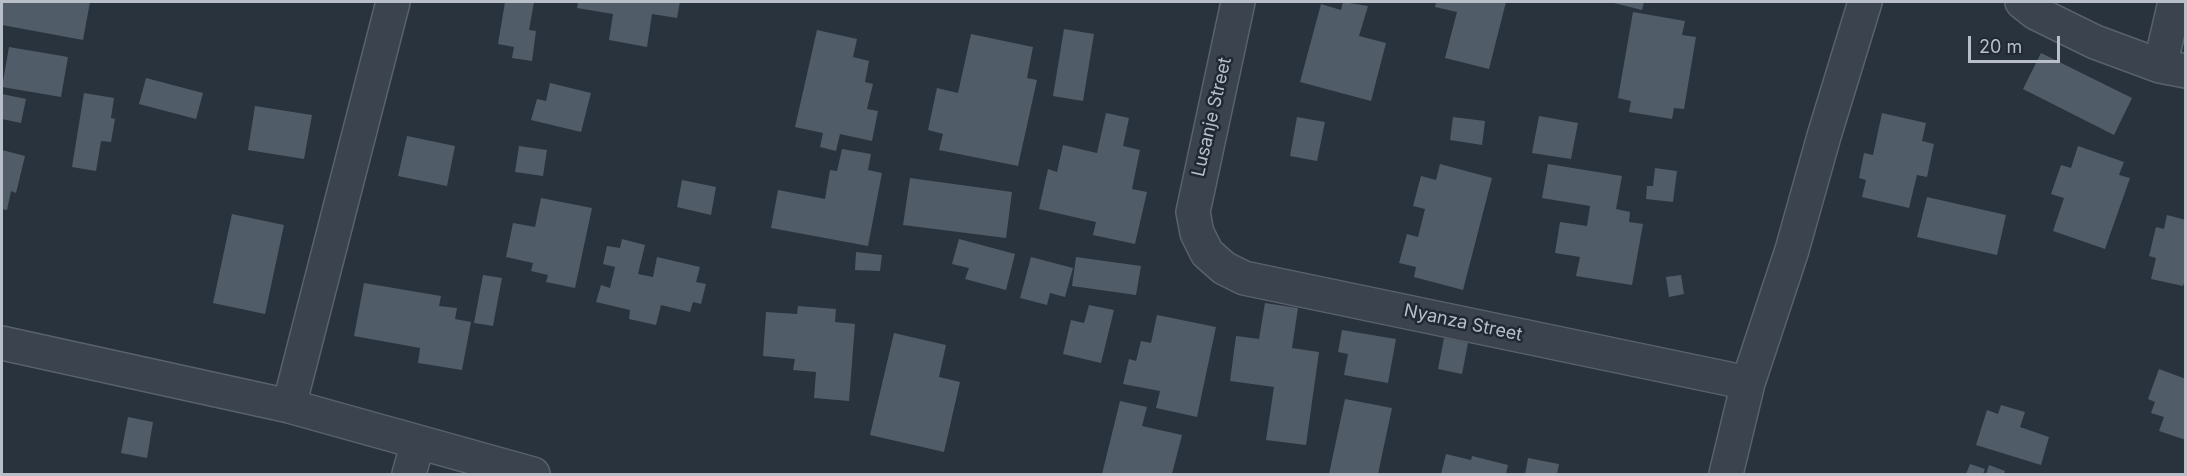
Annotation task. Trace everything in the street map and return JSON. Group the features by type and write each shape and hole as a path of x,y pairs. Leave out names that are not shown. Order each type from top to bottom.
{"street":[{"path":"289,406 393,2"},
{"path":"1725,474 1748,383 1792,250 1865,2"},
{"path":"2022,2 2036,13 2095,42 2173,69 2175,2"},
{"name":"Lusanje Street","path":"1197,233 1193,212 1196,189 1231,3"},
{"name":"Nyanza Street","path":"1197,233 1207,253 1224,268 1244,278 1748,383"},
{"path":"2,343 289,406 533,474"},
{"path":"409,474 418,442"}],"building":[{"path":"2,2 90,2 83,40 2,25"},
{"path":"505,2 534,2 529,30 536,31 532,61 512,58 514,47 498,44"},
{"path":"578,2 680,2 677,18 652,14 647,47 609,40 613,14 577,8"},
{"path":"1343,2 1368,6 1359,36 1386,43 1371,101 1300,82 1321,4 1341,10"},
{"path":"1436,2 1506,2 1489,69 1445,58 1457,12 1435,7"},
{"path":"1610,2 1644,2 1642,10"},
{"path":"1633,12 1685,21 1682,35 1696,37 1684,109 1674,108 1672,119 1629,112 1631,101 1618,98"},
{"path":"1064,29 1094,34 1083,101 1053,96"},
{"path":"817,30 857,39 853,57 869,61 865,82 873,84 867,109 878,111 872,141 840,134 836,151 820,147 823,133 795,127"},
{"path":"971,34 1033,47 1027,78 1037,80 1018,166 939,150 943,134 928,130 937,88 958,93"},
{"path":"9,47 68,57 61,97 2,87"},
{"path":"2041,53 2132,98 2114,135 2023,89"},
{"path":"146,78 203,93 196,119 139,104"},
{"path":"550,83 591,93 581,132 531,120 537,99 546,101"},
{"path":"84,93 114,98 111,118 115,119 111,142 101,141 96,171 72,167"},
{"path":"2,94 26,99 21,123 2,119"},
{"path":"255,106 312,115 304,159 248,150"},
{"path":"1106,113 1129,118 1123,146 1140,150 1132,189 1147,192 1135,244 1093,235 1096,222 1039,209 1048,169 1057,172 1063,145 1097,153"},
{"path":"1882,113 1926,123 1922,141 1934,144 1927,177 1917,175 1909,208 1862,197 1866,180 1859,178 1864,153 1873,155"},
{"path":"1539,116 1578,123 1571,159 1532,153"},
{"path":"1297,117 1325,122 1317,161 1290,156"},
{"path":"1453,117 1485,121 1482,145 1450,140"},
{"path":"407,136 455,146 447,186 398,176"},
{"path":"519,146 547,150 543,176 515,172"},
{"path":"2078,146 2124,162 2119,175 2130,178 2105,249 2053,231 2064,198 2051,194 2061,165 2071,168"},
{"path":"842,149 871,154 868,170 882,173 868,246 771,228 778,190 825,199 830,170 837,171"},
{"path":"2,150 25,156 16,193 11,191 7,210 2,209"},
{"path":"1440,164 1492,178 1463,290 1414,277 1416,267 1399,263 1407,234 1418,237 1425,209 1413,206 1421,176 1436,180"},
{"path":"1548,164 1622,176 1616,209 1630,212 1629,222 1643,224 1632,285 1576,276 1580,257 1555,253 1560,222 1587,226 1590,206 1542,198"},
{"path":"1655,168 1677,171 1673,202 1646,199 1647,186 1653,186"},
{"path":"910,178 1012,192 1006,238 903,225"},
{"path":"682,180 716,187 711,215 677,207"},
{"path":"1927,197 2006,215 1997,255 1917,237"},
{"path":"541,198 592,208 575,288 546,282 548,275 531,271 533,263 506,257 513,223 535,227"},
{"path":"232,214 284,225 265,314 213,303"},
{"path":"2167,215 2186,220 2186,277 2183,286 2151,279 2156,258 2149,256 2156,227 2164,229"},
{"path":"622,239 645,245 638,274 653,277 657,257 700,267 696,282 706,284 701,304 693,302 690,312 661,305 656,325 629,319 630,310 596,302 601,285 610,288 615,267 603,264 607,246 620,248"},
{"path":"959,239 1015,254 1006,290 965,279 969,268 952,264"},
{"path":"856,252 882,255 880,271 855,270"},
{"path":"1031,257 1073,268 1065,297 1050,293 1047,305 1020,298"},
{"path":"1076,257 1141,266 1136,295 1072,286"},
{"path":"483,275 502,278 493,326 474,323"},
{"path":"1681,275 1684,294 1669,297 1666,277"},
{"path":"364,283 441,296 439,306 457,308 455,319 471,322 462,370 418,363 420,348 354,336"},
{"path":"1265,303 1298,308 1292,348 1319,352 1306,445 1266,440 1274,387 1230,381 1236,336 1259,339"},
{"path":"1089,305 1114,310 1101,363 1063,354 1071,320 1084,323"},
{"path":"798,306 836,309 835,322 855,324 849,401 814,398 816,372 793,370 795,359 763,356 766,312 797,314"},
{"path":"1157,315 1216,327 1197,417 1156,408 1160,391 1123,384 1129,359 1136,361 1141,341 1151,343"},
{"path":"1342,330 1396,339 1388,383 1344,375 1348,354 1338,352"},
{"path":"894,333 946,345 939,377 960,382 944,452 870,435"},
{"path":"1444,338 1468,343 1462,374 1438,369"},
{"path":"2159,369 2186,379 2186,440 2159,431 2164,417 2151,413 2155,402 2148,399"},
{"path":"1345,399 1392,408 1378,474 1329,474"},
{"path":"1120,401 1147,407 1142,426 1182,435 1172,474 1102,474"},
{"path":"2001,405 2025,412 2020,427 2049,437 2041,465 1976,445 1987,410 1998,414"},
{"path":"128,417 153,422 147,458 121,453"},
{"path":"1446,454 1471,460 1472,456 1508,465 1506,474 1441,474"},
{"path":"1528,458 1559,464 1557,474 1525,474"},
{"path":"1970,464 1985,469 1983,474 1966,474"},
{"path":"1989,465 2005,471 2004,474 1986,474"}]}
